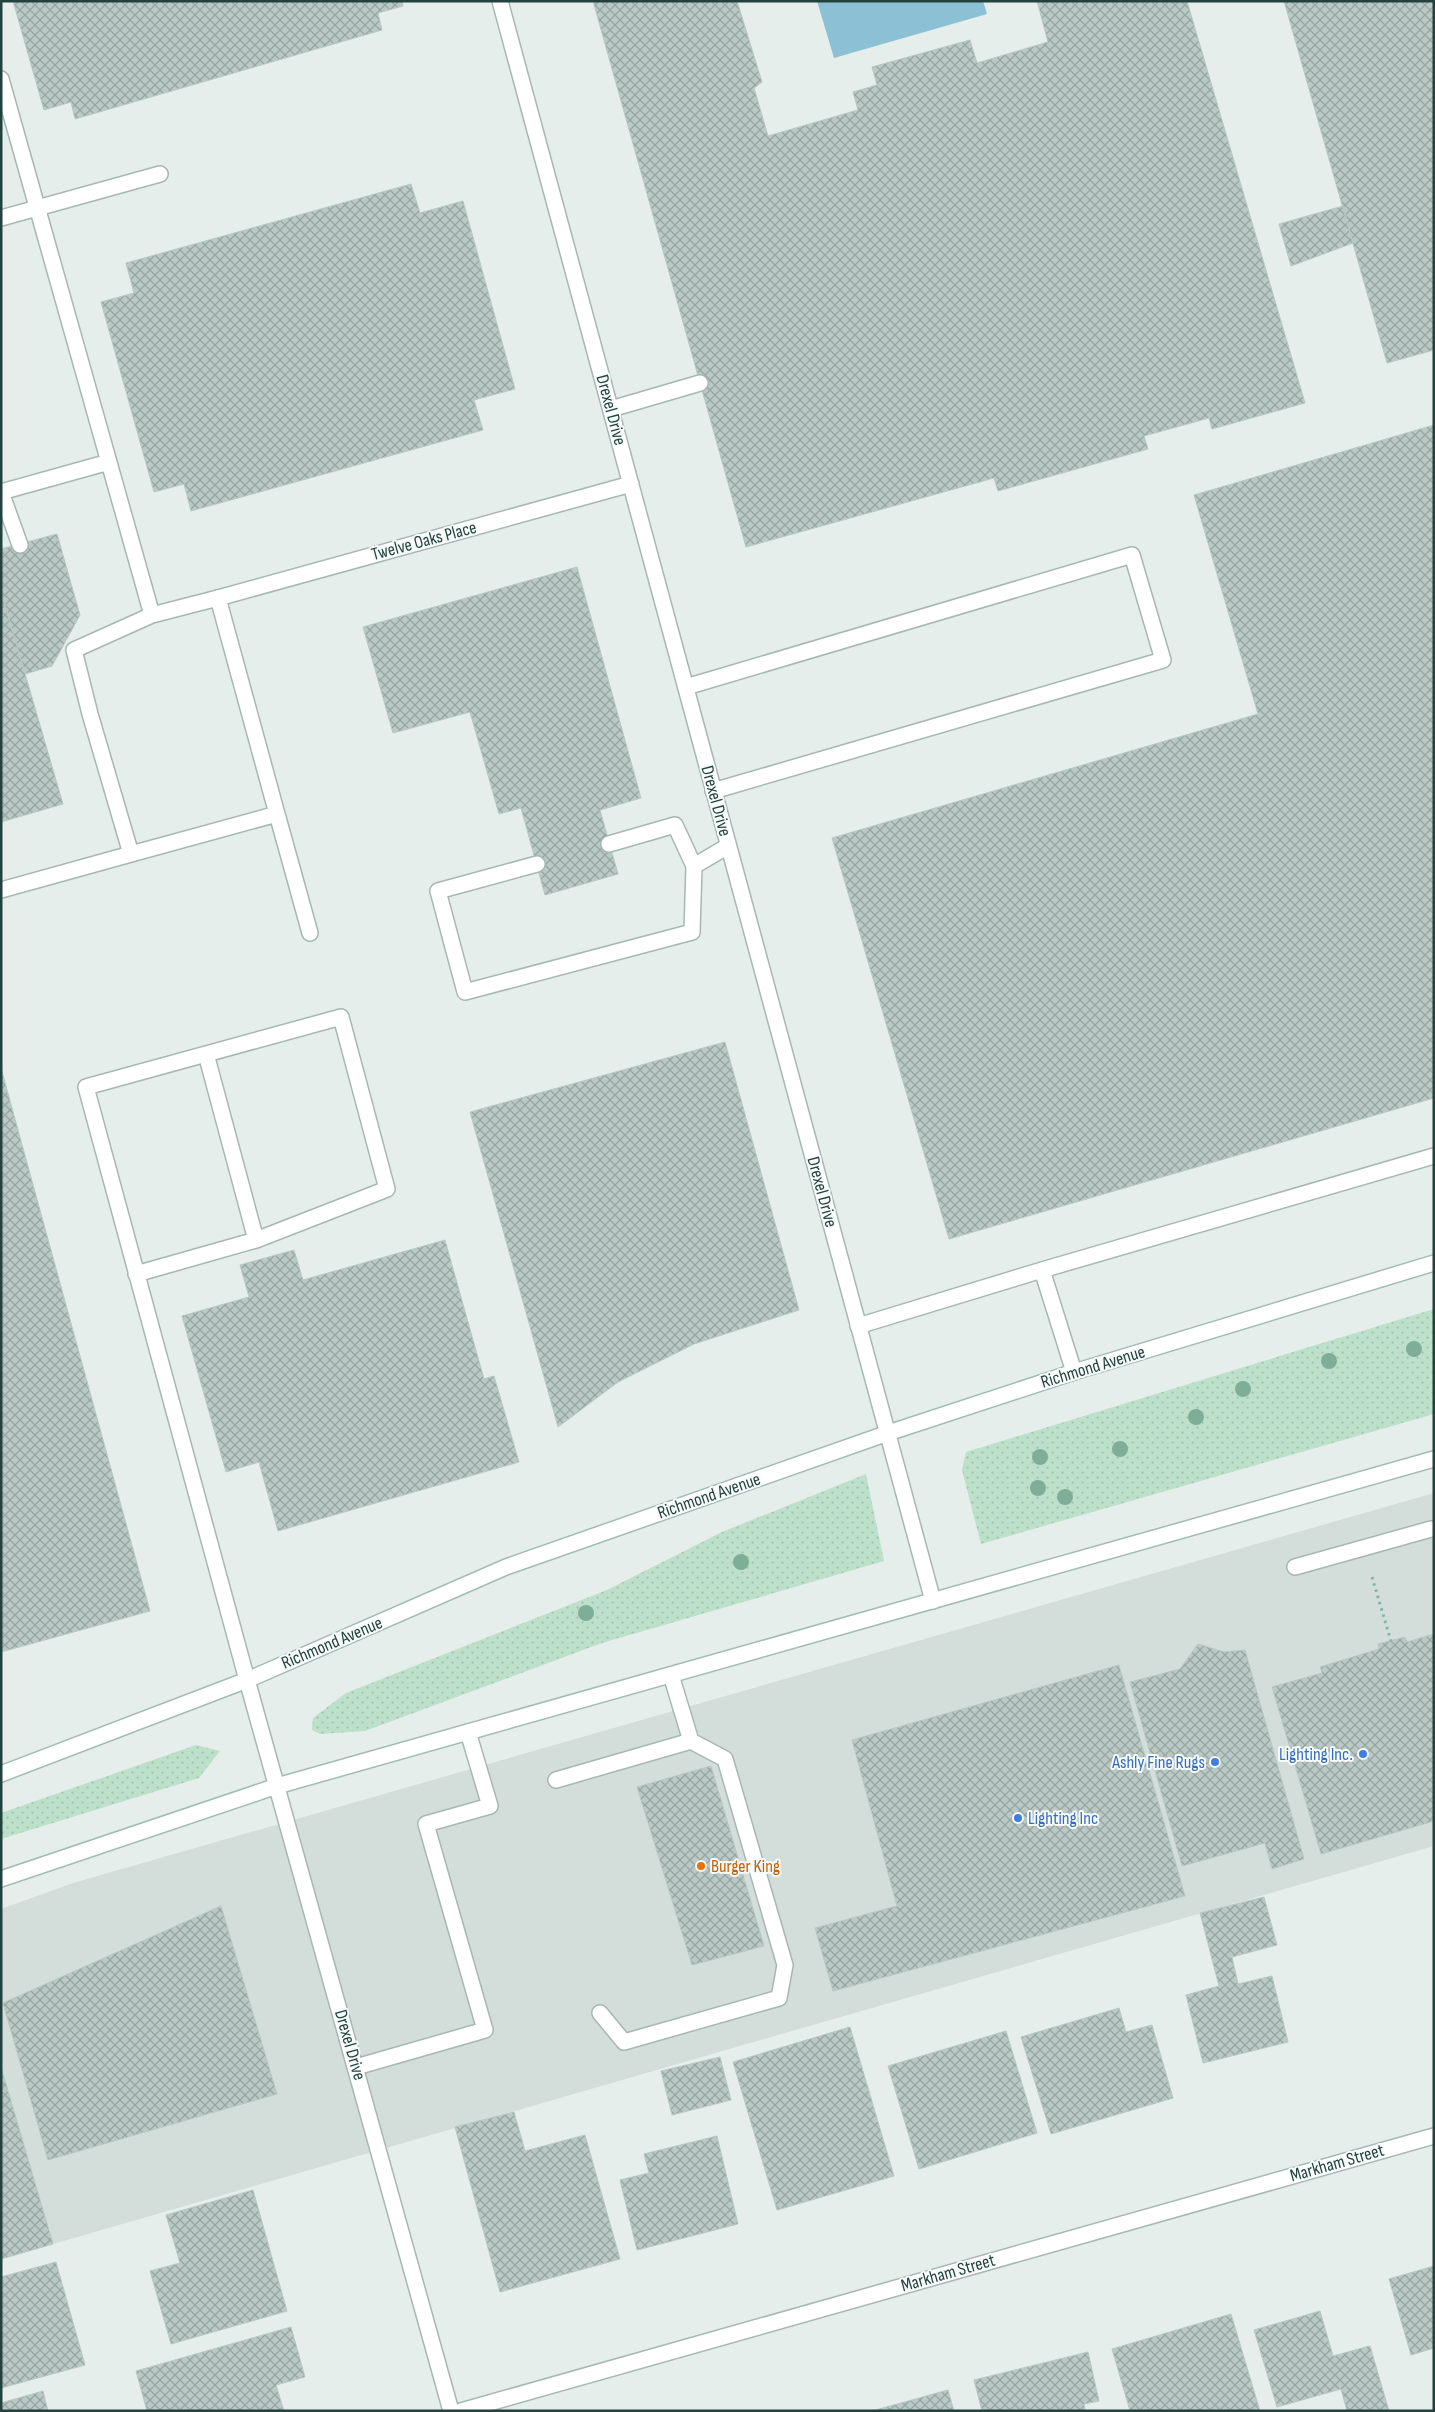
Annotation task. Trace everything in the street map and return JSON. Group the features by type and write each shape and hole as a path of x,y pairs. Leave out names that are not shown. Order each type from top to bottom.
{"street":[{"name":"Drexel Drive","path":"500,1 932,1601"},
{"path":"1,79 152,615"},
{"path":"1,218 160,174"},
{"path":"610,409 700,383"},
{"path":"20,545 1,492 109,462"},
{"name":"Twelve Oaks Place","path":"131,854 69,647 152,615 631,484"},
{"path":"686,687 1132,555 1163,660 714,791"},
{"path":"218,598 310,932"},
{"path":"1,890 277,814"},
{"path":"537,864 438,890 465,992 692,932 694,866 675,825 609,844"},
{"path":"694,866 728,846"},
{"path":"136,1274 256,1240 387,1189 341,1018 206,1054 256,1240"},
{"name":"Drexel Drive","path":"206,1054 86,1087 247,1680 451,2411"},
{"path":"858,1326 1042,1270 1434,1156"},
{"name":"Richmond Avenue","path":"1,1774 247,1680 506,1568 888,1433 1074,1372 1434,1263"},
{"path":"1042,1270 1074,1372"},
{"path":"1,1879 277,1786 1434,1459"},
{"path":"1295,1567 1430,1529"},
{"path":"671,1675 691,1741"},
{"path":"356,2067 485,2030 426,1824 490,1806 468,1732"},
{"path":"556,1780 691,1741 725,1759 785,1965 779,1998 624,2042 600,2013"},
{"name":"Markham Street","path":"462,2411 1434,2136"}],"shaded area":[{"path":"1434,1493 1434,1846 1,2259 1,1909 73,1883"}],"green space":[{"path":"1434,1309 1434,1414 981,1544 962,1470 966,1452"},
{"path":"866,1474 884,1561 602,1643 365,1731 320,1734 312,1730 313,1718 346,1693 607,1590 722,1532"},
{"path":"196,1745 220,1751 199,1778 1,1839 1,1813"}],"water":[{"path":"817,1 983,1 987,14 834,58"}],"building":[{"path":"13,1 402,1 403,6 378,13 382,30 75,119 71,102 44,110"},
{"path":"593,1 737,1 762,82 754,88 768,136 858,110 853,92 877,85 872,67 970,40 977,63 1048,42 1037,1 1187,1 1305,403 1212,429 1209,418 1144,436 1148,449 998,491 994,478 746,547"},
{"path":"1284,1 1434,1 1434,350 1387,363"},
{"path":"411,184 420,213 463,201 515,389 474,400 483,430 191,511 184,484 154,492 101,302 134,293 126,263"},
{"path":"1343,206 1353,243 1291,266 1279,224"},
{"path":"1434,425 1434,1098 949,1239 832,838 1258,714 1194,495"},
{"path":"57,534 80,615 52,666 25,674 1,591 1,549"},
{"path":"577,567 641,798 600,810 618,874 545,895 521,808 499,814 470,712 393,733 363,627"},
{"path":"1,591 63,804 1,822"},
{"path":"725,1042 799,1310 694,1344 618,1382 558,1427 470,1112"},
{"path":"1,1068 150,1611 1,1652"},
{"path":"445,1240 484,1379 494,1376 519,1462 278,1531 259,1462 226,1472 182,1316 249,1297 240,1265 294,1250 303,1280"},
{"name":"Lighting Inc.","path":"1434,1634 1434,1821 1321,1854 1272,1687 1322,1673 1320,1667 1379,1649 1378,1644 1405,1637 1407,1642"},
{"name":"Ashly Fine Rugs","path":"1198,1644 1224,1652 1245,1650 1304,1859 1272,1869 1265,1843 1182,1866 1130,1682 1180,1669"},
{"name":"Lighting Inc","path":"1119,1665 1185,1896 833,1991 815,1928 897,1906 852,1740"},
{"name":"Burger King","path":"711,1766 764,1946 692,1965 637,1787"},
{"path":"1264,1897 1277,1945 1232,1957 1238,1984 1272,1976 1288,2042 1203,2063 1186,1995 1219,1986 1200,1913"},
{"path":"221,1906 277,2094 48,2160 3,2003"},
{"path":"1119,2008 1126,2032 1152,2025 1173,2098 1051,2134 1021,2037"},
{"path":"850,2027 894,2176 777,2210 733,2062"},
{"path":"1006,2031 1037,2133 919,2169 888,2066"},
{"path":"720,2057 731,2100 672,2115 661,2071"},
{"path":"1,2067 53,2244 1,2259"},
{"path":"514,2112 525,2151 585,2135 620,2259 500,2292 455,2127"},
{"path":"717,2136 738,2224 637,2250 620,2180 649,2173 644,2154"},
{"path":"253,2190 287,2311 171,2344 150,2271 180,2263 166,2215"},
{"path":"56,2262 85,2365 1,2388 1,2277"},
{"path":"1434,2266 1434,2348 1411,2355 1389,2279"},
{"path":"1320,2311 1333,2356 1370,2346 1389,2411 1347,2411 1341,2389 1277,2407 1254,2330"},
{"path":"1231,2314 1260,2411 1130,2411 1112,2349"},
{"path":"291,2327 305,2377 276,2385 284,2411 147,2411 136,2371"},
{"path":"1088,2352 1099,2401 1084,2404 1085,2411 982,2411 974,2380"},
{"path":"948,2390 954,2411 872,2411"},
{"path":"43,2391 48,2411 1,2411 1,2403"}],"place":[{"name":"Lighting Inc.","path":"1363,1754"},
{"name":"Ashly Fine Rugs","path":"1215,1762"},
{"name":"Lighting Inc","path":"1018,1818"},
{"name":"Burger King","path":"701,1866"}]}
